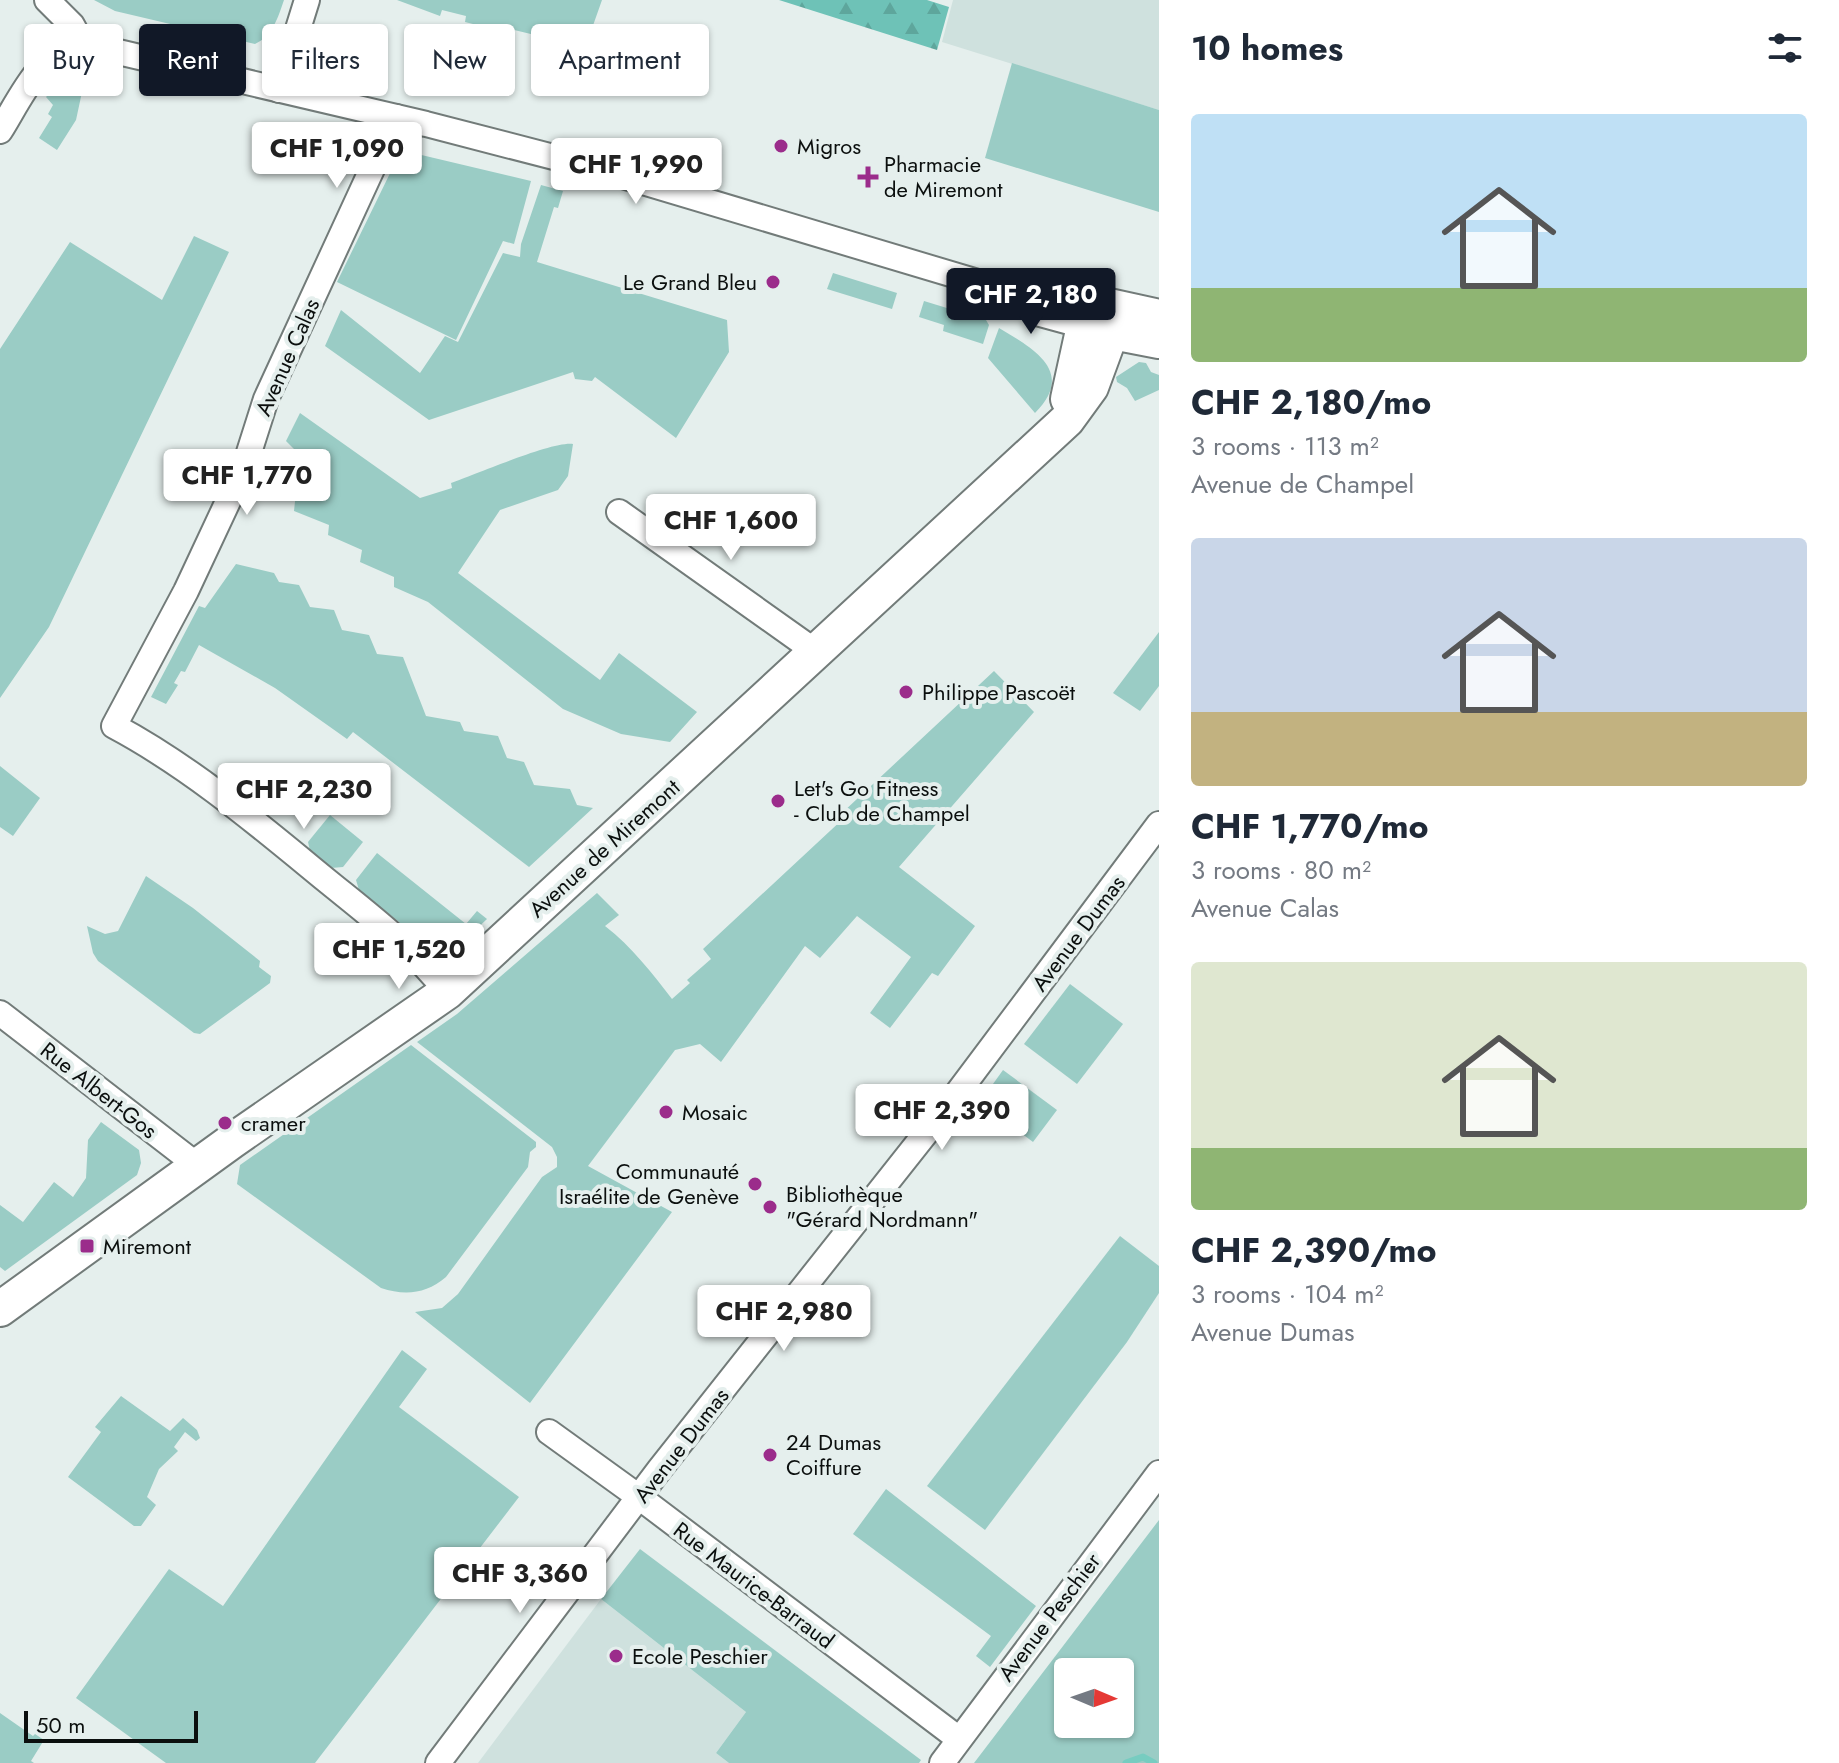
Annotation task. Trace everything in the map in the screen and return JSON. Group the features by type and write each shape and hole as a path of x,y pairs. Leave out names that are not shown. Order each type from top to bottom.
{"street":[{"path":"47,0 70,24"},
{"path":"300,24 307,0"},
{"path":"123,52 262,86"},
{"path":"0,131 24,94"},
{"path":"305,96 596,168 1001,289 1045,293 1076,301 1100,321 1159,341"},
{"name":"Avenue Calas","path":"396,117 266,399 239,479 186,591 114,726 152,747 248,815 418,956 447,992"},
{"path":"1100,321 1159,317"},
{"name":"Avenue de Miremont","path":"0,1309 447,992 1057,428 1100,321"},
{"path":"619,512 816,652"},
{"name":"Avenue Dumas","path":"438,1763 639,1497 908,1157 1159,824"},
{"name":"Rue Albert-Gos","path":"0,1013 198,1166"},
{"name":"Rue Maurice-Barraud","path":"549,1432 959,1739"},
{"name":"Avenue Peschier","path":"942,1763 1159,1473"}],"shaded area":[{"path":"94,0 284,0 274,24 262,24 262,40 255,44 246,42 246,24 170,24 115,11"},
{"path":"397,0 602,0 594,24 531,24 531,34 515,30 515,24 473,24 465,22 466,16 442,10 440,16"},
{"path":"953,0 1159,0 1159,110 942,42"},
{"path":"1012,63 1159,110 1159,212 985,158"},
{"path":"81,96 76,120 57,150 39,138 52,117 48,114 53,105 46,97"},
{"path":"413,153 531,181 514,244 503,241 456,340 337,282 395,163 402,156"},
{"path":"541,185 563,191 558,208 554,207 537,262 727,320 729,352 676,438 595,377 592,381 575,379 573,372 429,420 325,346 341,310 420,373 445,336 458,342 503,253 520,257 521,244"},
{"path":"194,236 229,252 49,627 0,698 0,349 70,242 162,300"},
{"path":"833,273 897,293 892,309 827,289"},
{"path":"924,301 986,320 989,325 983,344 943,331 944,325 919,317"},
{"path":"999,328 1037,353 1051,374 1052,385 1047,398 1035,413 988,358"},
{"path":"1139,362 1146,363 1151,372 1159,375 1159,390 1135,401 1116,377"},
{"path":"300,413 420,498 452,488 451,483 513,459 563,444 573,444 568,476 558,490 500,510 458,573 600,680 619,653 697,712 670,742 621,734 563,709 428,602 394,587 394,577 360,562 362,550 328,535 329,525 294,511 300,455 286,441"},
{"path":"236,564 274,573 279,582 299,585 310,607 334,610 342,630 369,635 377,654 403,657 426,716 460,722 464,731 498,736 507,758 524,762 534,785 570,789 577,805 593,808 529,867 353,732 347,739 275,688 199,645 185,672 181,671 174,683 178,685 166,704 151,697 199,606 205,608"},
{"path":"1159,632 1159,686 1140,711 1113,693"},
{"path":"994,671 1034,712 899,867 975,926 938,976 932,973 890,1028 870,1013 911,957 857,916 820,958 805,946 721,1062 700,1044 675,1050 588,1166 672,1212 530,1403 415,1312 442,1308 458,1294 542,1177 557,1167 557,1157 552,1147 417,1042 457,1014 597,893 619,915 605,926 633,951 672,999 690,983 687,980 711,959 703,949 845,817 842,813"},
{"path":"0,766 40,798 13,836 0,827"},
{"path":"330,815 363,842 343,867 331,868 310,851 308,842"},
{"path":"377,853 466,924 477,911 487,919 448,956 439,954 359,890 356,880"},
{"path":"146,876 193,908 260,961 259,967 271,976 270,983 200,1034 194,1033 98,961 93,953 87,926 105,934 118,931"},
{"path":"1070,984 1123,1024 1077,1084 1024,1044"},
{"path":"411,1045 536,1142 536,1147 530,1152 528,1167 446,1277 431,1287 407,1293 381,1288 237,1184 240,1165"},
{"path":"1003,1070 1057,1110 1033,1142 980,1102"},
{"path":"101,1122 139,1150 141,1163 137,1175 5,1271 0,1267 0,1205 23,1222 54,1182 73,1197 86,1178 88,1140"},
{"path":"1120,1236 1159,1266 1159,1293 1127,1342 985,1530 927,1486"},
{"path":"402,1350 427,1369 399,1407 519,1497 315,1763 166,1763 76,1698 169,1569 223,1606"},
{"path":"121,1396 170,1431 183,1418 197,1430 200,1438 196,1441 185,1432 174,1447 178,1451 159,1469 147,1497 156,1505 141,1526 134,1526 68,1477 101,1432 95,1427"},
{"path":"886,1489 1036,1606 990,1667 976,1656 991,1636 853,1534"},
{"path":"1159,1520 1159,1763 974,1763"},
{"path":"640,1549 921,1760 919,1763 729,1763 716,1753 746,1712 601,1599"},
{"name":"Ecole Peschier","path":"601,1599 746,1712 716,1753 729,1763 478,1763"},
{"path":"0,1713 44,1740 31,1761 34,1763 0,1763"}],"green space":[{"path":"779,0 927,0 949,7 937,50"}],"waterway":[{"path":"1126,1763 1143,1757 1154,1763"}],"place":[{"name":"Migros","path":"781,146"},
{"name":"Pharmacie de Miremont","path":"868,177"},
{"name":"Le Grand Bleu","path":"773,282"},
{"name":"Philippe Pascoët","path":"906,692"},
{"name":"Let's Go Fitness - Club de Champel","path":"778,801"},
{"name":"Mosaic","path":"666,1112"},
{"name":"cramer","path":"225,1123"},
{"name":"Communauté Israélite de Genève","path":"755,1184"},
{"name":"Bibliothèque \"Gérard Nordmann\"","path":"770,1207"},
{"name":"Miremont","path":"87,1246"},
{"name":"24 Dumas Coiffure","path":"770,1455"},
{"name":"Ecole Peschier","path":"616,1656"}]}
